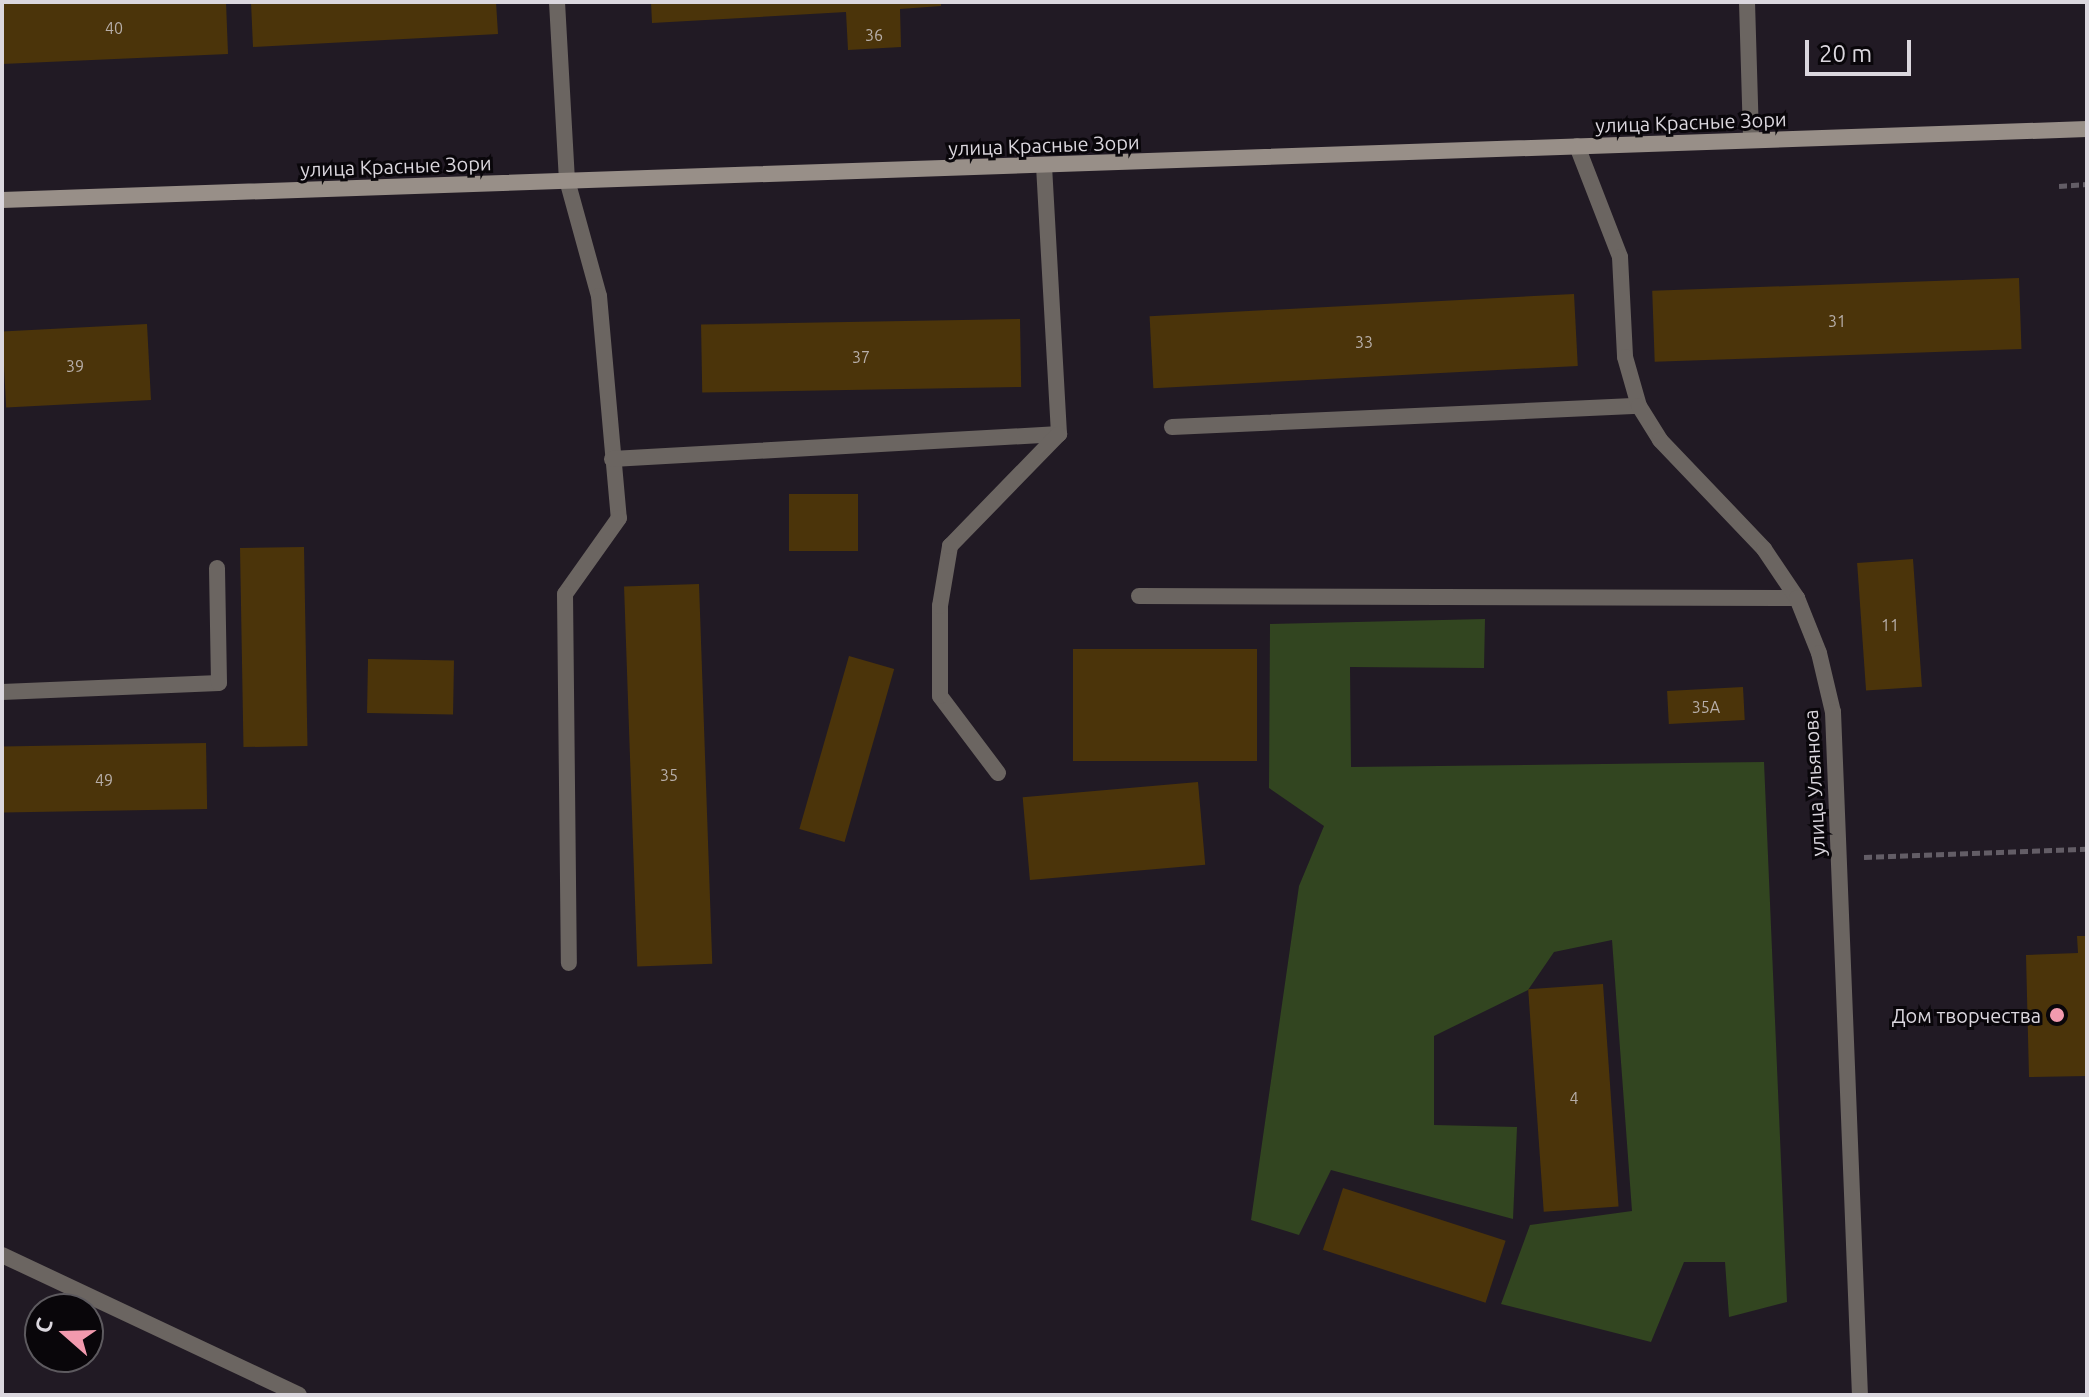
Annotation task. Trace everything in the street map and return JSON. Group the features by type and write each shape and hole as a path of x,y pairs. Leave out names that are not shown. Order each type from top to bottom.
{"main road":[{"name":"улица Красные Зори","path":"2,200 2087,129"}],"street":[{"path":"557,2 567,180 599,296 619,518 565,594 569,963"},
{"path":"1747,2 1751,140"},
{"name":"улица Ульянова","path":"1577,146 1620,257 1625,357 1639,406 1660,440 1764,549 1797,598 1819,653 1833,712 1860,1395"},
{"path":"998,773 940,696 940,606 950,546 1059,434 1044,165"},
{"path":"1172,427 1639,406"},
{"path":"612,459 1059,434"},
{"path":"2,692 219,683 217,568"},
{"path":"1139,596 1797,598"},
{"path":"2,1255 299,1395"}],"path":[{"path":"2059,186 2087,184"},
{"path":"1838,858 2087,849"}],"green space":[{"path":"1485,619 1484,668 1350,667 1351,767 1764,762 1787,1302 1729,1317 1725,1262 1684,1262 1651,1342 1501,1304 1530,1225 1632,1211 1612,940 1554,952 1528,990 1434,1036 1434,1125 1517,1127 1513,1219 1331,1170 1299,1235 1251,1220 1299,886 1324,826 1269,788 1270,624"}],"building":[{"path":"2,2 226,2 228,54 2,64"},
{"path":"251,2 496,2 498,34 253,47"},
{"path":"651,2 941,2 941,6 900,9 901,47 848,50 846,12 652,23"},
{"path":"2019,278 2021,349 1655,362 1652,291"},
{"path":"1574,294 1578,366 1153,388 1150,316"},
{"path":"1020,319 1021,387 702,393 701,325"},
{"path":"147,324 151,400 6,407 2,332"},
{"path":"789,494 858,494 858,551 789,551"},
{"path":"304,547 307,746 243,747 240,548"},
{"path":"1913,559 1922,687 1866,691 1857,563"},
{"path":"699,584 712,964 637,966 624,587"},
{"path":"1073,649 1257,649 1257,761 1073,761"},
{"path":"849,656 894,669 845,842 799,829"},
{"path":"368,659 454,661 453,714 367,713"},
{"path":"1743,687 1745,720 1669,724 1667,691"},
{"path":"206,743 207,809 3,813 2,747"},
{"path":"1198,782 1205,865 1030,880 1023,797"},
{"name":"Дом творчества","path":"2077,936 2087,936 2087,1076 2029,1077 2026,955 2078,953"},
{"path":"1603,984 1619,1206 1544,1212 1528,989"},
{"path":"1343,1188 1506,1241 1486,1303 1323,1250"}],"place":[{"name":"Дом творчества","path":"2057,1015"}]}
